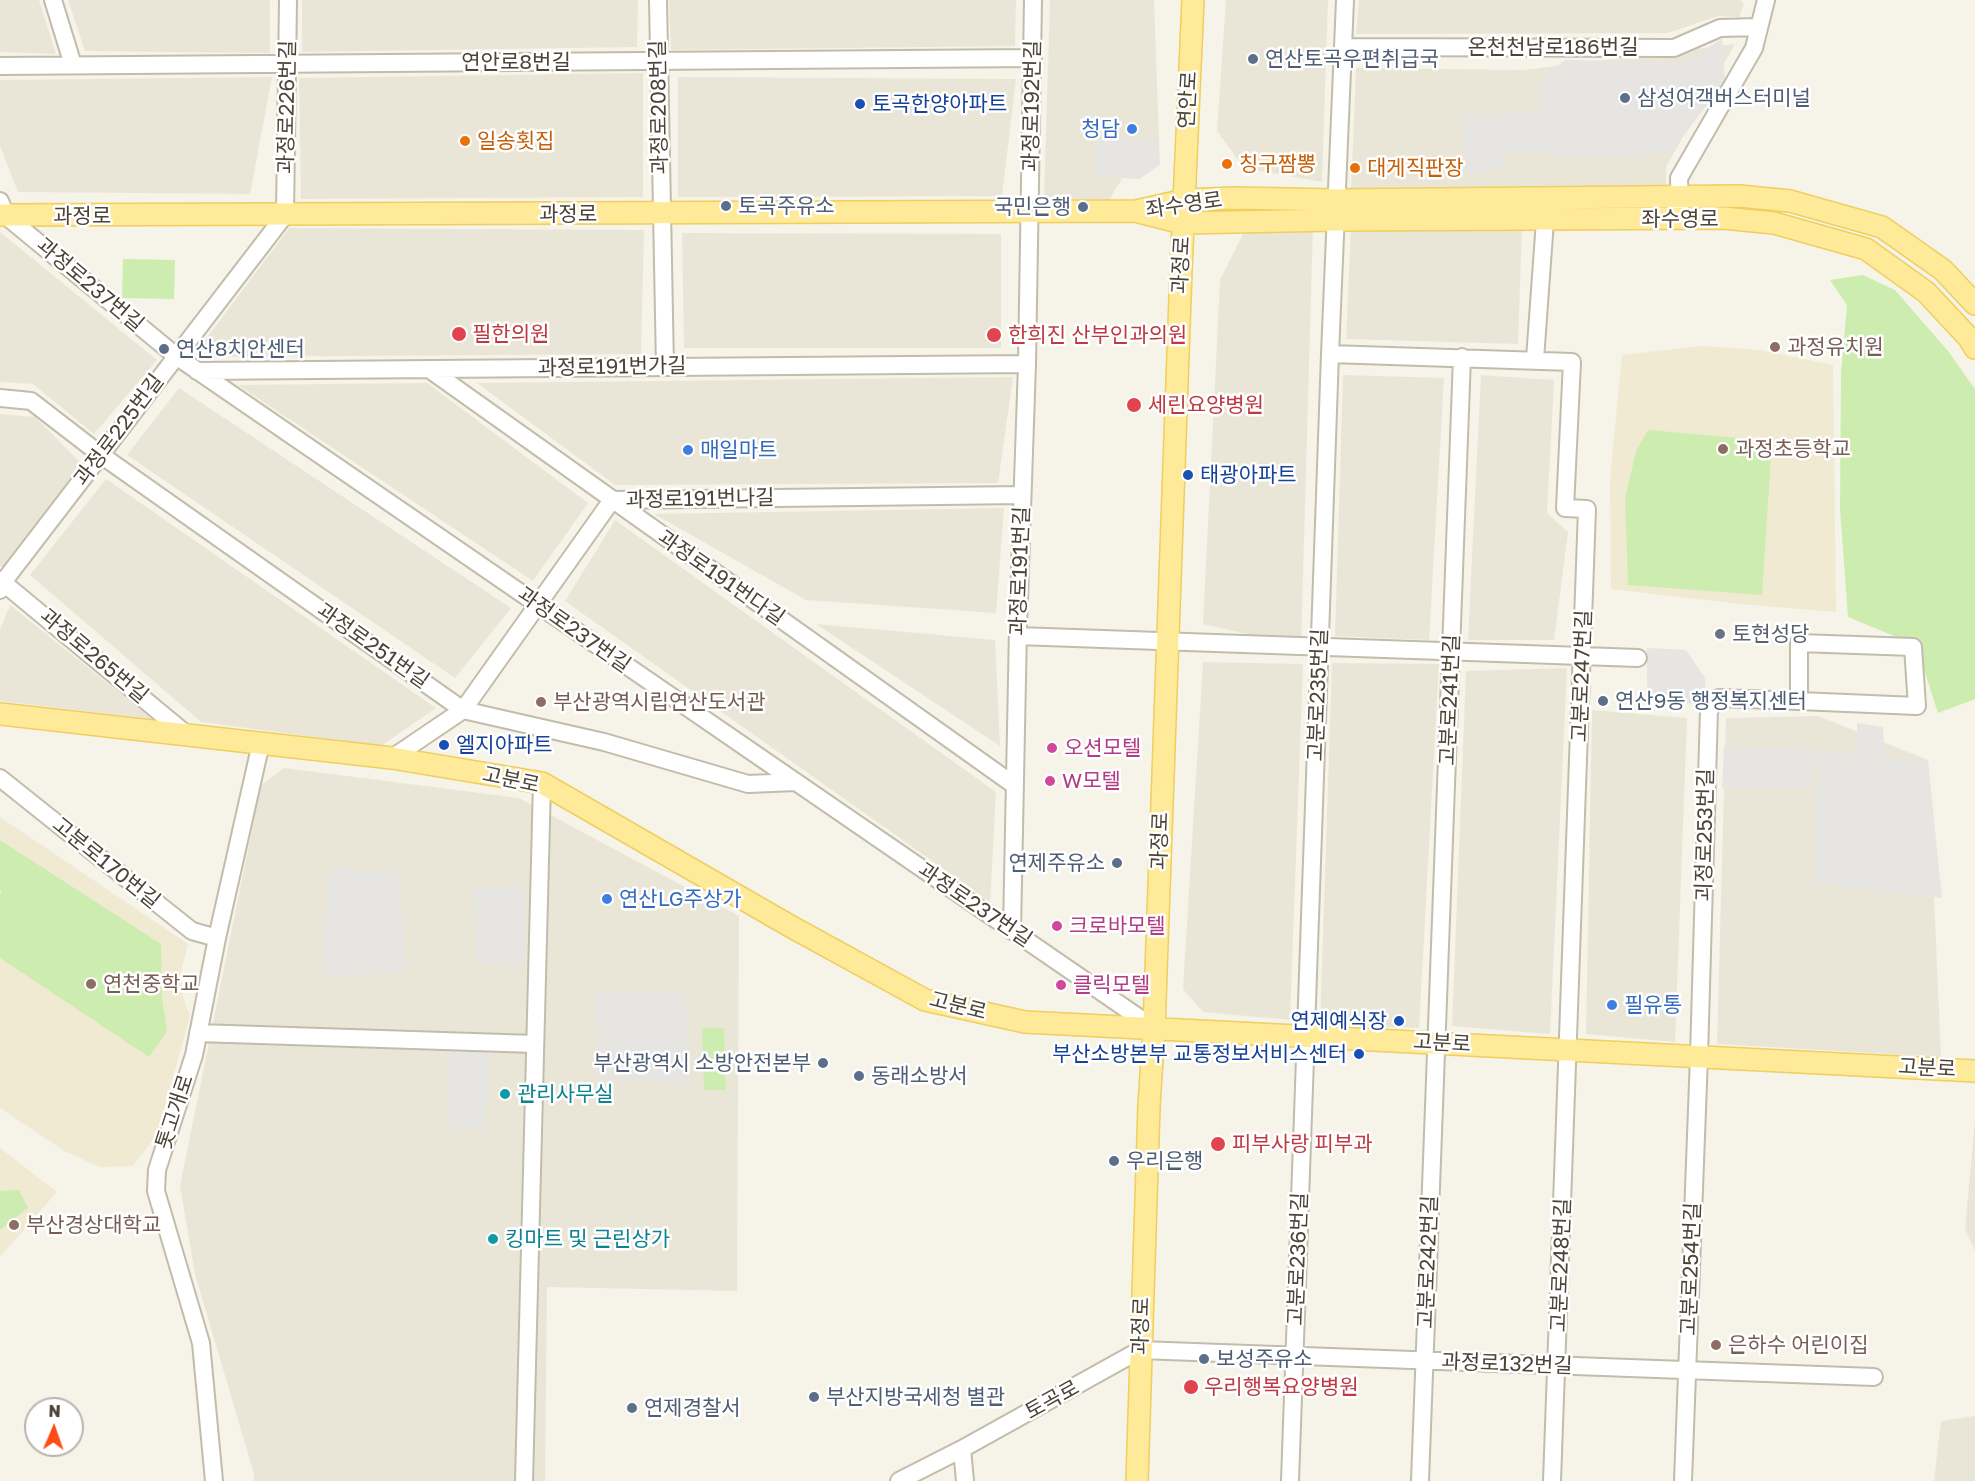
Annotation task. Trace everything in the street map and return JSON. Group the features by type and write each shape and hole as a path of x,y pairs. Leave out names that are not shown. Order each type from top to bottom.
{"main road":[{"name":"연안로","path":"1185,200 1193,0"},
{"name":"좌수영로","path":"1136,211 1183,223 1336,210 1547,197 1740,196 1790,201 1882,227 1943,270 1975,304"},
{"name":"좌수영로","path":"1136,211 1185,200 1234,198 1336,210 1545,220 1723,218 1774,223 1866,249 1926,292 1969,338 1975,348"},
{"name":"과정로","path":"1137,1481 1140,1350 1185,200"},
{"name":"과정로","path":"2,211 285,215 1136,211"},
{"name":"고분로","path":"0,714 392,758 542,783 925,1000 1025,1022 1975,1071"}],"street":[{"path":"52,0 73,65"},
{"name":"과정로226번길","path":"285,215 288,0"},
{"name":"과정로208번길","path":"658,0 665,367"},
{"name":"과정로192번길","path":"1030,212 1033,0"},
{"name":"고분로235번길","path":"1306,1036 1345,0"},
{"path":"1680,219 1679,178 1754,48 1764,2"},
{"name":"온천천남로186번길","path":"1343,47 1674,48 1720,28 1759,27"},
{"name":"연안로8번길","path":"0,66 1032,58"},
{"path":"1330,354 1535,359 1547,197"},
{"name":"과정로237번길","path":"2,211 176,356 1154,1028"},
{"name":"과정로191번길","path":"1012,931 1030,212"},
{"name":"과정로225번길","path":"1,584 285,215"},
{"name":"고분로241번길","path":"1436,1043 1462,357"},
{"name":"고분로247번길","path":"1535,359 1572,362 1565,508 1587,509 1569,1050"},
{"name":"과정로191번가길","path":"197,370 1027,364"},
{"name":"과정로191번다길","path":"429,369 1014,785"},
{"name":"과정로251번길","path":"0,398 31,401 101,454 463,710 604,742 748,784 796,782"},
{"name":"과정로191번나길","path":"392,758 463,710 612,500 1022,495"},
{"name":"과정로265번길","path":"1,584 186,734"},
{"path":"1018,636 1638,658"},
{"name":"괴정로253번길","path":"1700,1056 1708,710 1719,698 1917,706 1912,647 1799,643 1799,701"},
{"name":"톳고개로","path":"214,1481 201,1343 156,1191 157,1170 194,1055 217,938 261,743"},
{"name":"고분로170번길","path":"0,778 192,931 217,938"},
{"path":"524,1481 542,783"},
{"path":"198,1033 536,1044"},
{"name":"고분로236번길","path":"1290,1481 1306,1036"},
{"name":"고분로242번길","path":"1420,1481 1436,1043"},
{"name":"고분로248번길","path":"1552,1481 1569,1050"},
{"name":"고분로254번길","path":"1683,1481 1700,1056"},
{"name":"과정로132번길","path":"1140,1350 1874,1377"},
{"name":"토곡로","path":"899,1481 962,1449 1140,1350"},
{"path":"962,1449 965,1481"}],"shaded area":[{"path":"0,0 39,0 56,54 0,52"},
{"path":"68,0 270,0 270,53 85,51"},
{"path":"302,0 638,0 637,47 302,52"},
{"path":"669,0 1016,0 1015,46 671,50"},
{"path":"1050,0 1154,0 1159,140 1128,169 1109,200 1044,198"},
{"path":"1226,0 1328,0 1322,182 1244,168 1217,131"},
{"path":"1359,0 1740,0 1744,4 1739,17 1718,16 1668,33 1356,34"},
{"name":"삼성여객버스터미널","path":"1722,39 1725,82 1670,153 1617,156 1554,155 1504,150 1504,168 1464,173 1464,115 1539,112 1537,83 1565,60 1684,62"},
{"path":"1735,44 1666,167 1666,194 1351,190 1356,68 1523,70"},
{"path":"643,73 643,197 301,199 299,78"},
{"path":"272,77 250,194 18,192 0,146 0,80"},
{"path":"678,77 1016,79 1002,196 678,197"},
{"path":"1097,137 1159,140 1160,165 1139,179 1094,176"},
{"path":"1248,224 1313,225 1301,646 1203,624 1220,280"},
{"path":"1351,227 1522,228 1518,344 1346,339"},
{"path":"289,228 644,230 641,354 207,357 203,343"},
{"path":"0,232 157,360 94,434 33,384 0,382"},
{"path":"682,233 1001,234 1001,348 684,348"},
{"name":"과정초등학교","path":"1701,346 1760,350 1833,365 1836,612 1740,604 1611,589 1610,480 1622,355"},
{"path":"1343,375 1444,378 1429,640 1335,636"},
{"path":"1481,375 1554,380 1547,513 1568,532 1554,640 1468,640"},
{"path":"1013,377 998,483 615,485 477,383"},
{"path":"427,383 588,503 533,581 238,385"},
{"path":"179,388 511,608 455,678 127,455"},
{"path":"0,414 35,417 85,467 7,569 0,566"},
{"path":"106,479 436,708 381,746 201,722 30,575"},
{"path":"1004,508 996,613 806,600 654,514"},
{"path":"615,520 996,792 990,902 565,601"},
{"path":"10,605 152,719 0,701 0,629"},
{"path":"816,624 995,640 1000,746"},
{"path":"1647,648 1686,650 1705,678 1706,696 1698,704 1653,701 1647,686"},
{"path":"1203,662 1303,664 1290,1020 1203,1012 1183,989"},
{"path":"1332,663 1439,664 1419,1028 1320,1025"},
{"path":"1567,668 1550,1034 1452,1026 1466,671"},
{"path":"1592,710 1687,718 1675,1042 1586,1034"},
{"path":"1818,716 1928,760 1941,1057 1717,1044 1726,718"},
{"path":"1857,723 1883,727 1885,759 1928,760 1942,898 1814,883 1818,771 1816,753 1810,787 1722,788 1724,746 1857,754"},
{"path":"284,768 519,798 739,916 737,1291 547,1287 545,1481 254,1481 254,1474 195,1274 180,1186 261,785"},
{"name":"연천중학교","path":"0,817 188,944 181,972 183,997 190,1016 157,1134 133,1166 100,1167 66,1152 0,1108"},
{"path":"329,868 398,873 407,971 321,978"},
{"path":"474,887 524,887 523,967 475,964"},
{"path":"596,991 686,992 690,1083 599,1081"},
{"path":"448,1050 490,1053 484,1130 449,1130"},
{"path":"1975,1120 1975,1251 1965,1229"},
{"name":"부산경상대학교","path":"0,1148 57,1192 0,1257"},
{"path":"1975,1416 1975,1481 1934,1481 1941,1421"}],"green space":[{"path":"123,259 175,260 174,299 122,298"},
{"path":"1863,275 1895,290 1948,351 1975,389 1975,699 1938,713 1916,645 1848,617 1840,509 1841,373 1847,305 1830,280"},
{"path":"1648,430 1772,441 1762,595 1628,585 1625,499 1636,451"},
{"path":"0,840 161,944 162,998 167,1031 149,1057 0,958 0,894 2,891 0,889"},
{"path":"702,1028 724,1028 726,1090 704,1090"},
{"path":"19,1190 28,1208 0,1230 0,1191"}],"place":[{"name":"연산토곡우편취급국","path":"1253,59"},
{"name":"삼성여객버스터미널","path":"1625,98"},
{"name":"토곡한양아파트","path":"860,104"},
{"name":"청담","path":"1132,129"},
{"name":"일송횟집","path":"465,141"},
{"name":"칭구짬뽕","path":"1227,164"},
{"name":"대게직판장","path":"1355,168"},
{"name":"토곡주유소","path":"726,206"},
{"name":"국민은행","path":"1083,207"},
{"name":"필한의원","path":"459,334"},
{"name":"한희진 산부인과의원","path":"994,335"},
{"name":"과정유치원","path":"1775,347"},
{"name":"연산8치안센터","path":"164,349"},
{"name":"세린요양병원","path":"1134,405"},
{"name":"과정초등학교","path":"1723,449"},
{"name":"매일마트","path":"688,450"},
{"name":"태광아파트","path":"1188,475"},
{"name":"토현성당","path":"1720,634"},
{"name":"연산9동 행정복지센터","path":"1603,701"},
{"name":"부산광역시립연산도서관","path":"541,702"},
{"name":"엘지아파트","path":"444,745"},
{"name":"오션모텔","path":"1052,748"},
{"name":"W모텔","path":"1050,781"},
{"name":"연제주유소","path":"1117,863"},
{"name":"연산LG주상가","path":"607,899"},
{"name":"크로바모텔","path":"1057,926"},
{"name":"연천중학교","path":"91,984"},
{"name":"클릭모텔","path":"1061,985"},
{"name":"필유통","path":"1612,1005"},
{"name":"연제예식장","path":"1399,1021"},
{"name":"부산소방본부 교통정보서비스센터","path":"1359,1054"},
{"name":"부산광역시 소방안전본부","path":"823,1063"},
{"name":"동래소방서","path":"859,1076"},
{"name":"관리사무실","path":"505,1094"},
{"name":"피부사랑 피부과","path":"1218,1144"},
{"name":"우리은행","path":"1114,1161"},
{"name":"부산경상대학교","path":"14,1225"},
{"name":"킹마트 및 근린상가","path":"493,1239"},
{"name":"은하수 어린이집","path":"1716,1345"},
{"name":"보성주유소","path":"1204,1359"},
{"name":"우리행복요양병원","path":"1191,1387"},
{"name":"부산지방국세청 별관","path":"814,1397"},
{"name":"연제경찰서","path":"632,1408"}]}
